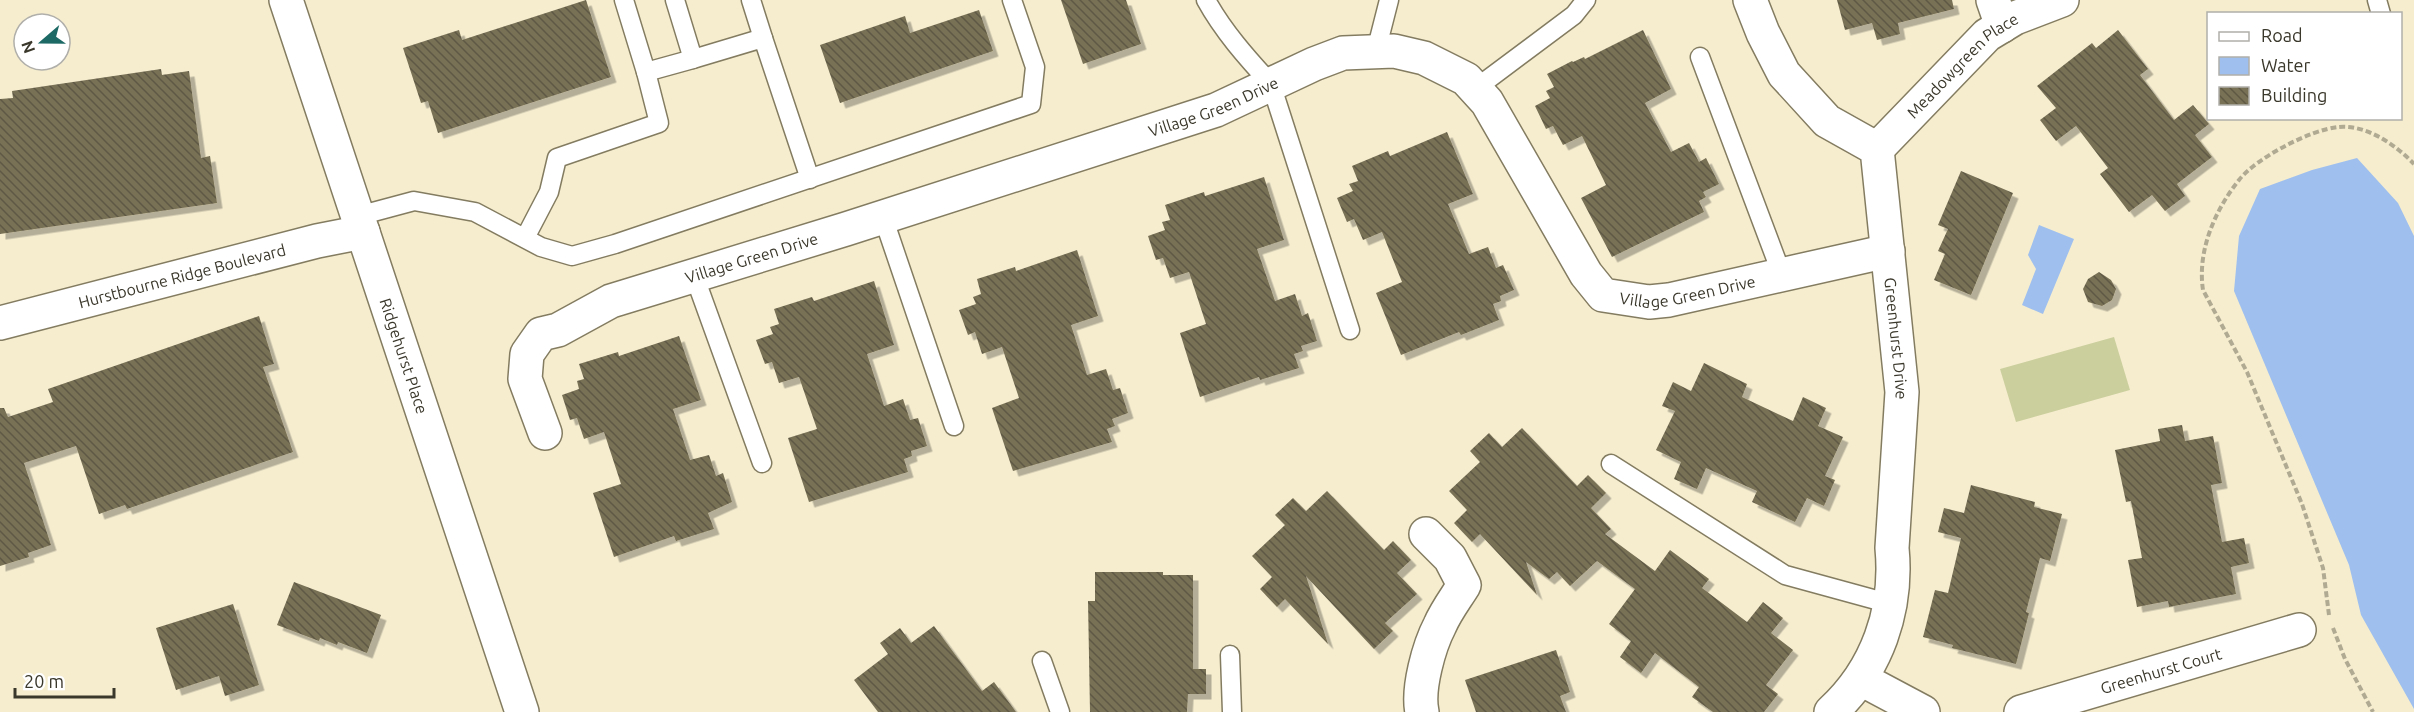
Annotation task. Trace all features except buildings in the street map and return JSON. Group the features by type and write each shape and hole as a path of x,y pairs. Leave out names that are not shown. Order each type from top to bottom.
{"street":[{"name":"Ridgehurst Place","path":"286,0 522,712"},
{"path":"1750,0 1763,33 1784,74 1827,121 1877,149"},
{"name":"Meadowgreen Place","path":"1877,149 1987,35 1997,13 2015,18 2061,0"},
{"name":"Village Green Drive","path":"545,432 525,379 527,354 541,333 558,330 611,301 1216,110 1343,52 1394,51 1424,58 1466,79 1487,102 1586,274 1603,295 1649,302 1669,300 1888,251"},
{"name":"Greenhurst Drive","path":"1831,712 1861,679 1880,642 1891,604 1894,566 1892,548 1902,392 1877,149"},
{"name":"Hurstbourne Ridge Boulevard","path":"0,323 360,224"},
{"path":"1422,712 1420,701 1426,667 1439,625 1464,585 1450,558 1426,534"},
{"name":"Greenhurst Court","path":"2021,712 2299,630"},
{"path":"1861,679 1923,712"}],"lane":[{"path":"525,238 549,192 557,158 660,123 624,0"},
{"path":"675,0 693,59"},
{"path":"751,0 810,179"},
{"path":"360,224 414,201 476,212 541,247 572,256 615,244 1031,104 1035,67 1012,0"},
{"path":"1206,0 1214,15 1247,58 1271,84 1350,330"},
{"path":"1376,51 1389,0"},
{"path":"1475,89 1574,15 1586,0"},
{"path":"646,72 763,38"},
{"path":"1700,57 1782,275"},
{"path":"883,217 954,426"},
{"path":"694,275 762,463"},
{"path":"1611,464 1785,575 1891,604"},
{"path":"1230,655 1232,712"},
{"path":"1042,661 1060,712"}],"path":[{"path":"2373,712 2330,621 2323,568 2302,504 2247,372 2203,290 2201,278 2204,247 2216,218 2240,179 2268,157 2304,136 2340,127 2371,133 2397,147 2414,164"}],"green space":[{"path":"2114,337 2130,390 2016,422 2000,369"}],"water":[{"path":"2357,158 2398,203 2414,236 2414,709 2361,615 2349,565 2234,291 2239,236 2260,189 2312,170"},
{"path":"2039,225 2074,239 2043,314 2022,305 2036,269 2028,255"}]}
